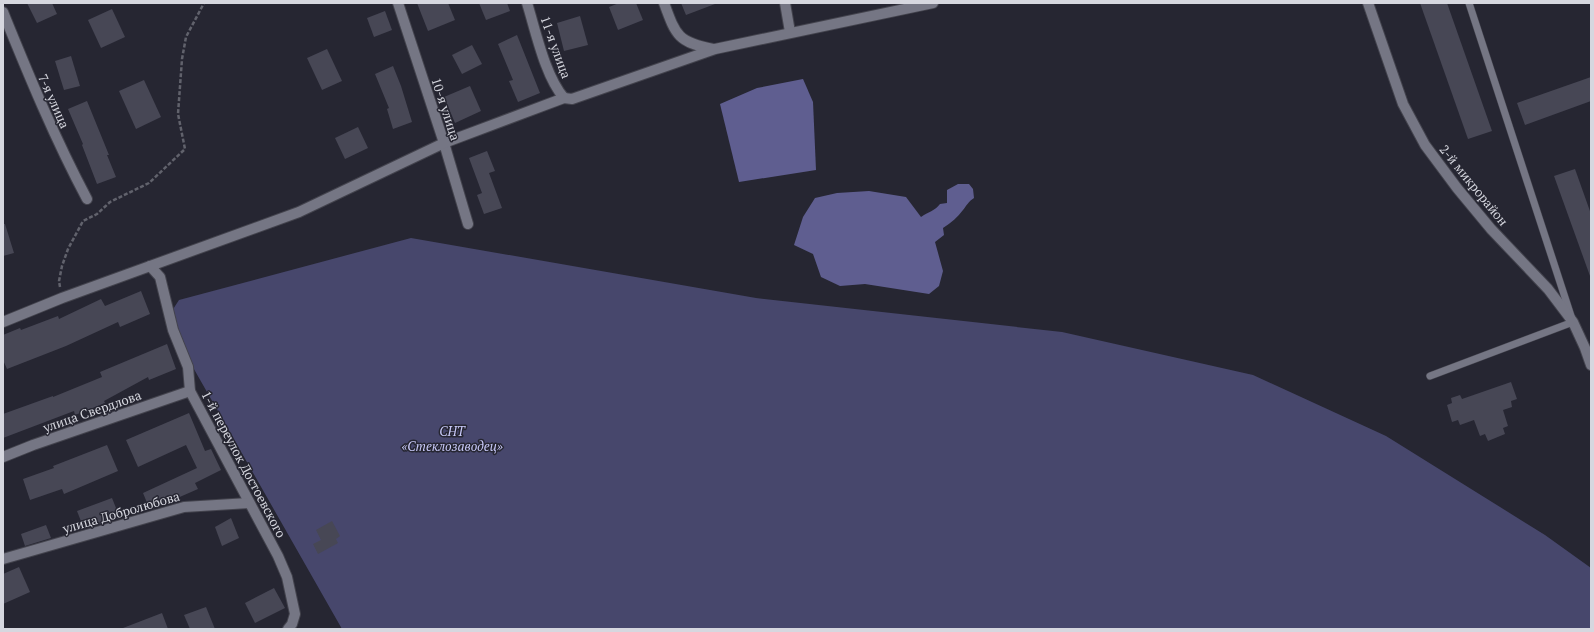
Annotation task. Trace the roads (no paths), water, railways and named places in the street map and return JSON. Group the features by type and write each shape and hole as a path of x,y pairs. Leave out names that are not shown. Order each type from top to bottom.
{"street":[{"name":"10-я улица","path":"398,3 444,143 468,224"},
{"name":"11-я улица","path":"527,3 544,58 559,92 564,98"},
{"path":"664,3 672,24 682,39 694,45 715,49"},
{"path":"785,3 790,32"},
{"path":"3,322 62,298 299,212 444,143 564,98 572,100 715,49 933,3"},
{"name":"2-й микрорайон","path":"1368,3 1403,104 1425,145 1457,188 1491,228 1548,289 1573,322 1588,348 1591,365"},
{"name":"7-я улица","path":"3,12 32,83 68,163 87,199"},
{"name":"1-й переулок Достоевского","path":"150,266 160,278 173,330 188,367 190,391 278,556 287,577 295,614 292,624 288,629"},
{"name":"улица Свердлова","path":"3,457 190,391"},
{"name":"улица Добролюбова","path":"3,559 184,507 249,503"}],"lane":[{"path":"1430,376 1573,322 1469,3"}],"park label":[{"name":"СНТ «Стеклозаводец»","path":"452,438"}]}
